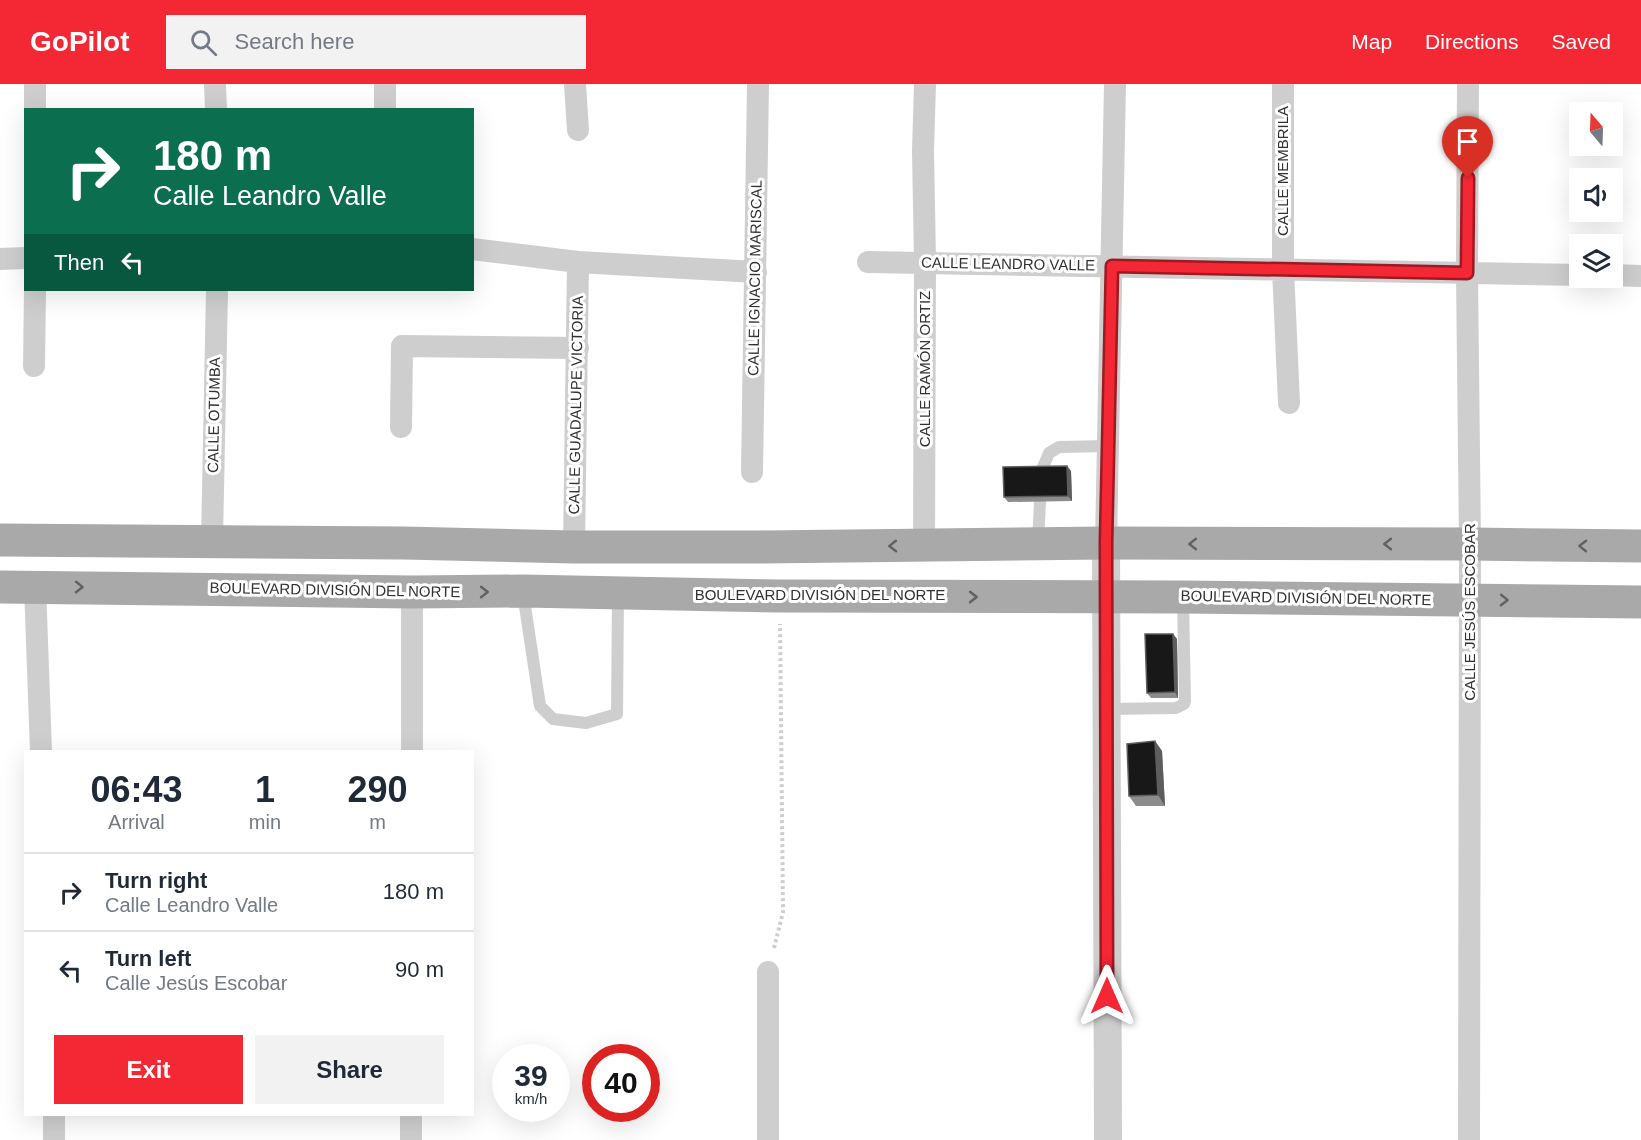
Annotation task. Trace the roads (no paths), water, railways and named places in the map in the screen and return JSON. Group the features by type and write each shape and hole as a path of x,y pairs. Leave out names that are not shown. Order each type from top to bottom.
{"main road":[{"path":"0,540 416,543 574,547 1038,543 1641,546"},
{"name":"BOULEVARD DIVISIÓN DEL NORTE","path":"0,586 779,596 1183,597 1641,602"}],"street":[{"path":"35,84 35,108"},
{"path":"215,84 216,108"},
{"path":"385,108 386,84"},
{"path":"575,84 578,130"},
{"name":"CALLE IGNACIO MARISCAL","path":"752,472 758,84"},
{"name":"CALLE RAMÓN ORTIZ","path":"924,545 923,151 925,84"},
{"path":"1108,1140 1106,543 1115,84"},
{"name":"CALLE MEMBRILA","path":"1283,84 1283,269 1289,403"},
{"name":"CALLE JESÚS ESCOBAR","path":"1468,84 1469,1140"},
{"path":"474,249 578,262 756,272"},
{"path":"0,259 24,258"},
{"name":"CALLE GUADALUPE VICTORIA","path":"574,547 578,262"},
{"name":"CALLE LEANDRO VALLE","path":"868,262 1569,275"},
{"path":"1623,275 1641,276"},
{"path":"34,366 35,291"},
{"name":"CALLE OTUMBA","path":"212,541 216,291"},
{"path":"401,427 402,346 578,348"},
{"path":"35,586 41,750"},
{"path":"412,592 412,750"},
{"path":"768,972 768,1140"},
{"path":"54,1116 54,1140"},
{"path":"411,1116 411,1140"}],"lane":[{"path":"1041,472 1049,453 1059,447 1108,446"},
{"path":"1038,543 1040,502"},
{"path":"523,591 540,706 553,719 586,723 617,714 618,593"},
{"path":"1106,709 1176,708 1184,704 1183,597"}]}
